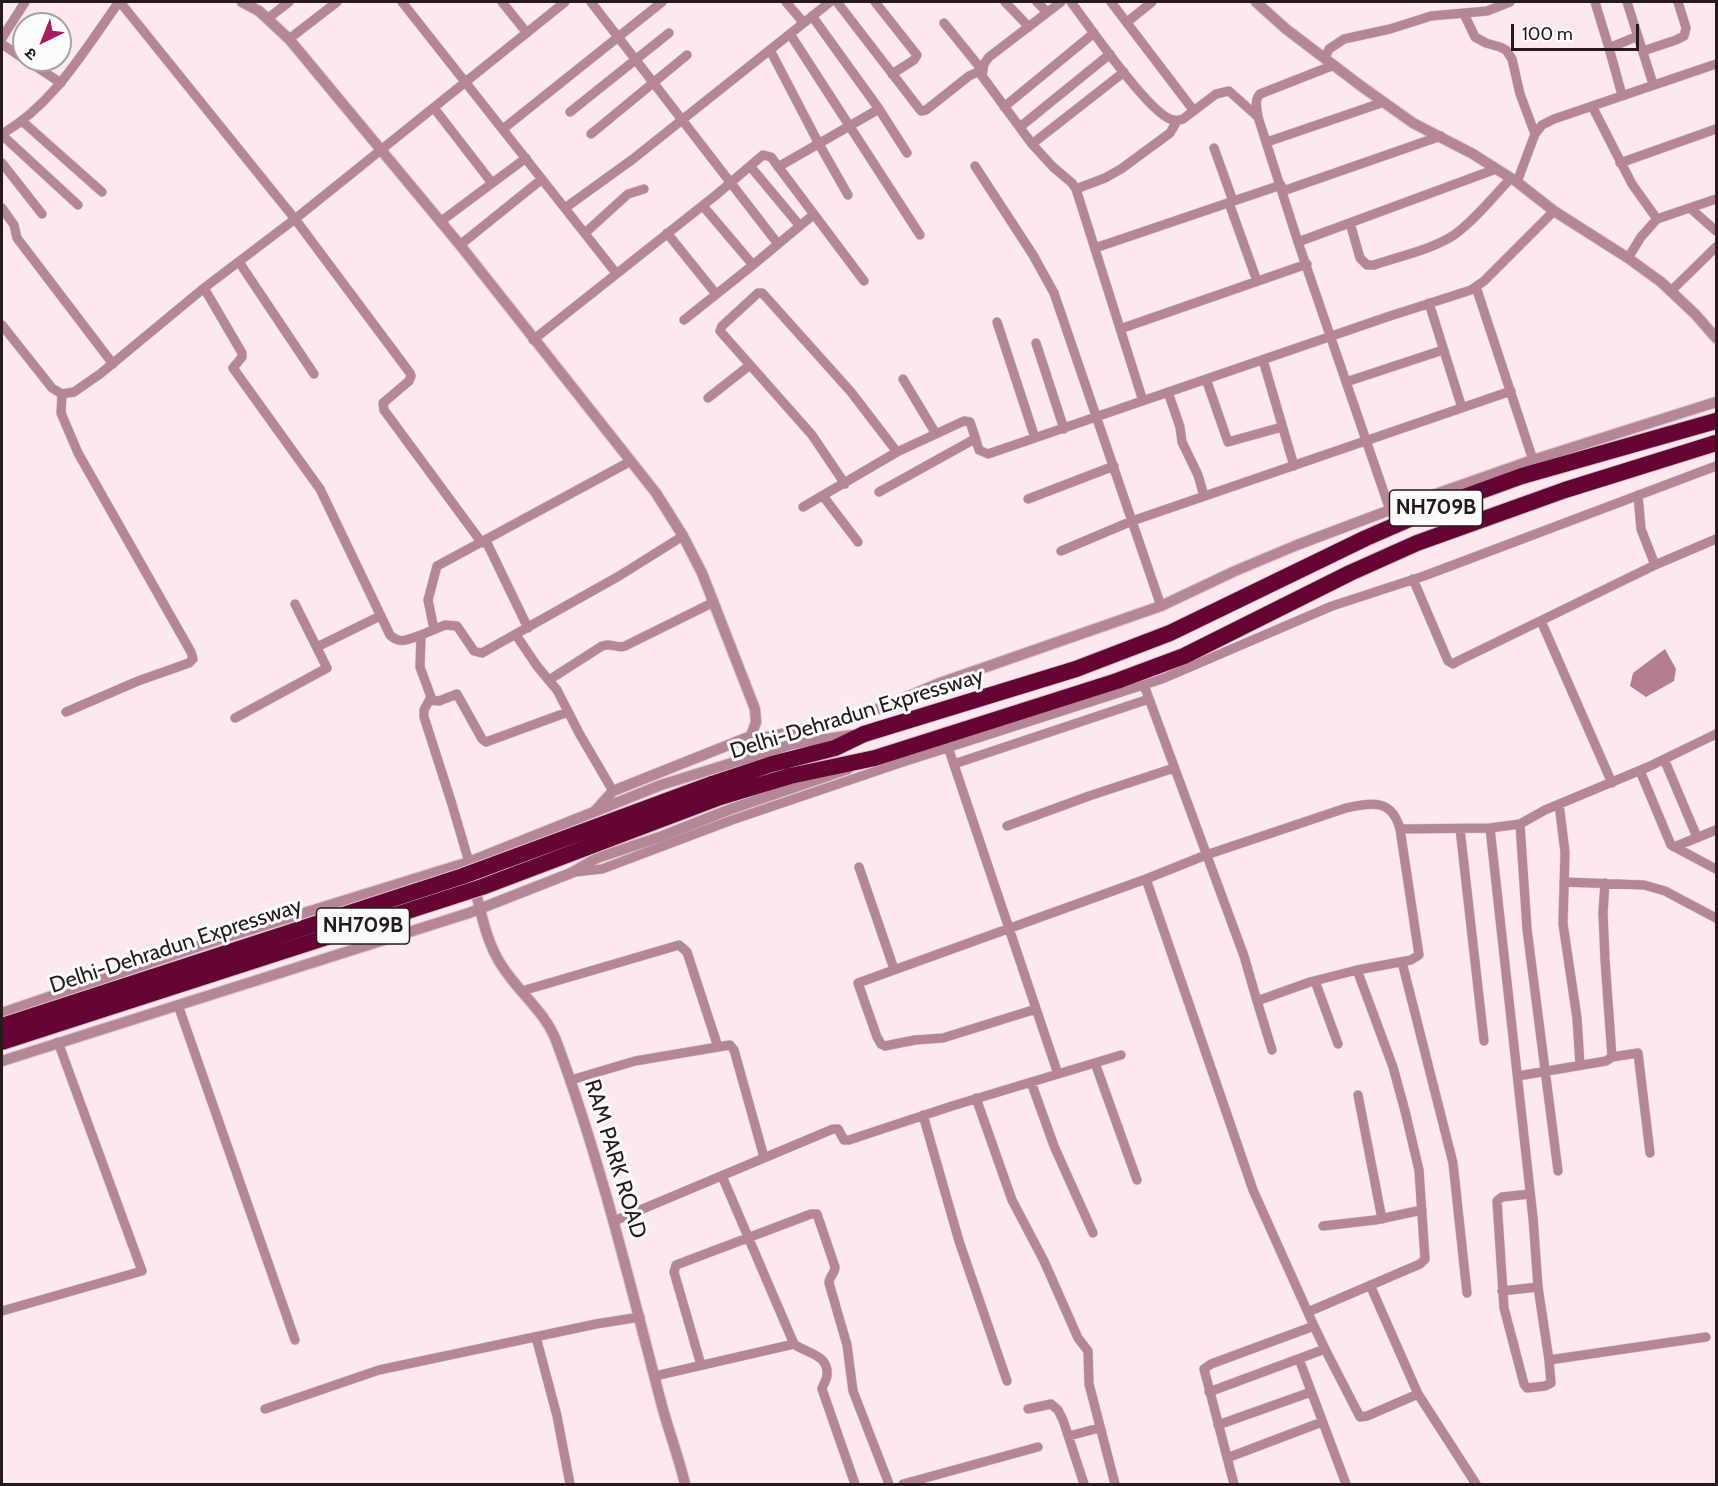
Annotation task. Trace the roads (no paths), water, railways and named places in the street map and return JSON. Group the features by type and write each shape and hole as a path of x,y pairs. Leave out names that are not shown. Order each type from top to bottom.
{"highway":[{"name":"Delhi-Dehradun Expressway","path":"2,1042 482,887 716,790 772,764 835,748 864,734 1077,669 1170,633 1366,538 1442,505 1522,476 1716,421"},
{"name":"Delhi-Dehradun Expressway","path":"2,1026 463,876 716,790 875,758 1117,681 1184,656 1350,573 1417,543 1565,490 1716,443"}],"street":[{"path":"2,38 26,2"},
{"path":"78,205 2,134 22,121 61,83 119,2 295,219 410,373 409,381 386,400 383,406 484,542 528,628"},
{"path":"267,19 289,2"},
{"path":"289,39 337,2"},
{"path":"402,2 616,273"},
{"path":"502,2 527,33"},
{"path":"3,332 47,382 62,394 74,392 113,364 204,288 434,108 527,33 554,5 566,2"},
{"path":"591,2 637,58 778,244"},
{"path":"503,129 662,2"},
{"path":"786,2 803,22"},
{"path":"566,208 830,2"},
{"path":"837,2 921,111 926,110 969,76 982,70 989,57 1061,2"},
{"path":"875,2 917,55 914,60 892,74"},
{"path":"1005,2 1029,27"},
{"path":"1037,2 1047,12"},
{"path":"1071,2 1124,72 1160,112 1171,120 1177,121"},
{"path":"1111,2 1194,111"},
{"path":"1127,22 1152,2"},
{"path":"1256,2 1286,29 1413,123 1441,136 1514,180 1554,211 1628,258 1671,291 1716,338"},
{"path":"1329,62 1329,49 1344,39 1390,29 1431,16 1487,11 1510,2"},
{"path":"1595,2 1622,95"},
{"path":"1626,2 1653,84"},
{"path":"1643,51 1684,36 1686,28 1678,2"},
{"path":"250,3 289,39 460,245 656,493 683,536 714,602 755,709 756,722 751,735"},
{"path":"1464,14 1475,37 1506,50 1512,58 1520,94 1535,134"},
{"path":"812,16 879,110 906,153"},
{"path":"944,22 982,70 985,83 1032,144 1076,189 1143,401"},
{"path":"570,112 669,33"},
{"path":"1004,107 1094,33"},
{"path":"790,34 920,235"},
{"path":"1609,48 1638,36"},
{"path":"770,50 848,195"},
{"path":"1020,127 1110,54"},
{"path":"591,134 687,55"},
{"path":"1329,62 1260,94 1256,103 1258,117 1298,242 1390,510"},
{"path":"1350,223 1360,258 1367,265 1374,265 1422,249 1454,235 1514,180 1535,134 1542,125 1653,84 1716,64"},
{"path":"44,72 61,83"},
{"path":"1032,144 1124,72"},
{"path":"1076,189 1113,175 1170,133 1177,121 1216,94 1229,91 1258,117"},
{"path":"1267,142 1384,102"},
{"path":"1592,106 1632,184 1657,219"},
{"path":"434,108 492,183"},
{"path":"778,167 879,110"},
{"path":"22,121 102,192"},
{"path":"1620,163 1716,129"},
{"path":"1095,248 1231,202 1282,188 1441,136"},
{"path":"1214,148 1257,280"},
{"path":"533,340 703,206 759,157 767,155 771,157 864,281"},
{"path":"440,222 526,158"},
{"path":"2,163 42,214"},
{"path":"750,166 800,226"},
{"path":"975,166 1027,246 1054,293 1161,606"},
{"path":"1298,242 1496,169"},
{"path":"460,245 542,178"},
{"path":"585,233 628,194 644,189"},
{"path":"1628,258 1645,232 1657,219 1716,199"},
{"path":"703,206 753,265"},
{"path":"2,208 14,225 17,238 113,364"},
{"path":"1690,208 1716,231"},
{"path":"803,507 897,452 969,421 979,450 988,454 1471,290 1554,211"},
{"path":"684,320 813,215"},
{"path":"667,233 716,294"},
{"path":"1671,291 1716,247"},
{"path":"239,262 314,374"},
{"path":"1120,329 1306,264"},
{"path":"1476,287 1533,460"},
{"path":"204,288 242,353 242,357 232,368 321,489 380,616 394,639 405,641 445,625 457,626 474,651 482,653 683,536"},
{"path":"845,484 812,435 720,331 722,326 760,292 851,392 897,452"},
{"path":"1429,303 1462,408"},
{"path":"997,322 1035,438"},
{"path":"1036,343 1064,429"},
{"path":"1346,382 1443,350"},
{"path":"1263,360 1294,466"},
{"path":"708,398 750,365"},
{"path":"1206,379 1228,442 1282,427"},
{"path":"903,380 936,434"},
{"path":"1061,551 1204,496 1511,391"},
{"path":"1168,392 1180,427 1182,442 1198,475 1204,496"},
{"path":"62,394 61,413 78,453 142,563 193,659 189,663 138,681 66,712"},
{"path":"594,812 613,791 751,735 769,737 868,713 937,684 1161,606 1297,545 1390,510 1533,460 1716,402"},
{"path":"879,492 976,440"},
{"path":"434,629 428,600 434,570 440,564 631,461"},
{"path":"1028,499 1114,466"},
{"path":"571,873 602,869 732,820 948,747 1162,679 1332,606 1413,579 1716,466"},
{"path":"1638,495 1641,529 1654,565"},
{"path":"823,496 858,542"},
{"path":"1413,579 1450,663 1654,565 1716,539"},
{"path":"549,680 602,646 610,644 620,648 714,602"},
{"path":"235,718 325,669 327,664 295,604"},
{"path":"317,647 380,616"},
{"path":"1540,621 1612,783"},
{"path":"421,635 420,667 430,693 424,717 452,801 469,862"},
{"path":"516,635 560,695 613,791"},
{"path":"1143,685 1244,956 1272,1050"},
{"path":"430,700 439,700 457,694 482,739 486,741 568,712"},
{"path":"954,764 1149,699"},
{"path":"2,1013 220,939 469,862 661,785 793,744 864,734"},
{"path":"1400,829 1490,828 1520,824 1559,804 1640,771 1716,734"},
{"path":"948,747 1058,1074"},
{"path":"2,1061 480,908 571,873 597,858 660,837 731,809 832,776 875,758"},
{"path":"1664,759 1697,837"},
{"path":"1007,826 1174,768"},
{"path":"1640,771 1669,841 1674,847 1716,869"},
{"path":"1559,804 1565,852 1563,924 1577,1018 1580,1065"},
{"path":"1036,1009 943,1038 915,1040 885,1046 879,1041 858,983 1146,879 1206,855 1358,805 1387,807 1396,818 1400,829 1419,955 1415,959 1315,981 1257,1001"},
{"path":"1520,824 1527,929 1558,1171"},
{"path":"1490,828 1518,1076 1530,1194 1538,1287 1551,1383 1527,1388 1508,1324 1502,1291 1497,1201 1502,1197 1530,1194"},
{"path":"1460,829 1484,1041"},
{"path":"1674,847 1716,830"},
{"name":"RAM PARK ROAD","path":"469,862 491,945 502,966 548,1023 585,1120 686,1485"},
{"path":"859,867 894,969"},
{"path":"1146,879 1253,1190 1314,1326 1360,1417 1418,1394"},
{"path":"1564,882 1644,885 1665,891 1716,918"},
{"path":"1605,882 1603,913 1612,1057"},
{"path":"522,991 679,945 687,951 718,1047"},
{"path":"1402,962 1453,1163 1467,1293"},
{"path":"1308,1312 1420,1264 1425,1259 1419,1170 1393,1067 1357,970"},
{"path":"1315,981 1338,1044"},
{"path":"178,1005 295,1340"},
{"path":"2,1311 142,1271 58,1042"},
{"path":"571,1080 635,1061 730,1045 734,1050 764,1157"},
{"path":"1518,1076 1638,1053 1650,1153"},
{"path":"614,1221 833,1129 838,1129 846,1140 1121,1055"},
{"path":"1095,1063 1137,1180"},
{"path":"1031,1082 1054,1146 1093,1233"},
{"path":"1358,1095 1382,1219"},
{"path":"976,1098 1012,1200 1044,1261 1078,1338 1088,1351 1089,1384 1115,1485"},
{"path":"923,1115 959,1240 1007,1382"},
{"path":"722,1176 794,1344 800,1349 816,1353 824,1365 827,1374 822,1389 855,1485"},
{"path":"1323,1226 1382,1219 1422,1210"},
{"path":"701,1365 674,1268 680,1263 748,1237 817,1214 835,1267 829,1283 847,1345 854,1391 889,1485"},
{"path":"1370,1285 1418,1394 1476,1485"},
{"path":"1502,1291 1538,1287"},
{"path":"265,1409 379,1370 536,1336 640,1317"},
{"path":"1234,1485 1209,1392 1205,1374 1206,1366 1314,1326"},
{"path":"536,1336 557,1416 570,1485"},
{"path":"1549,1360 1706,1337"},
{"path":"655,1377 794,1344"},
{"path":"1209,1392 1325,1349"},
{"path":"1299,1359 1346,1485"},
{"path":"1218,1425 1311,1392"},
{"path":"1028,1409 1051,1404 1054,1406 1063,1420 1084,1485"},
{"path":"1227,1458 1322,1422"},
{"path":"1069,1436 1099,1428"},
{"path":"903,1485 1038,1447"}]}
